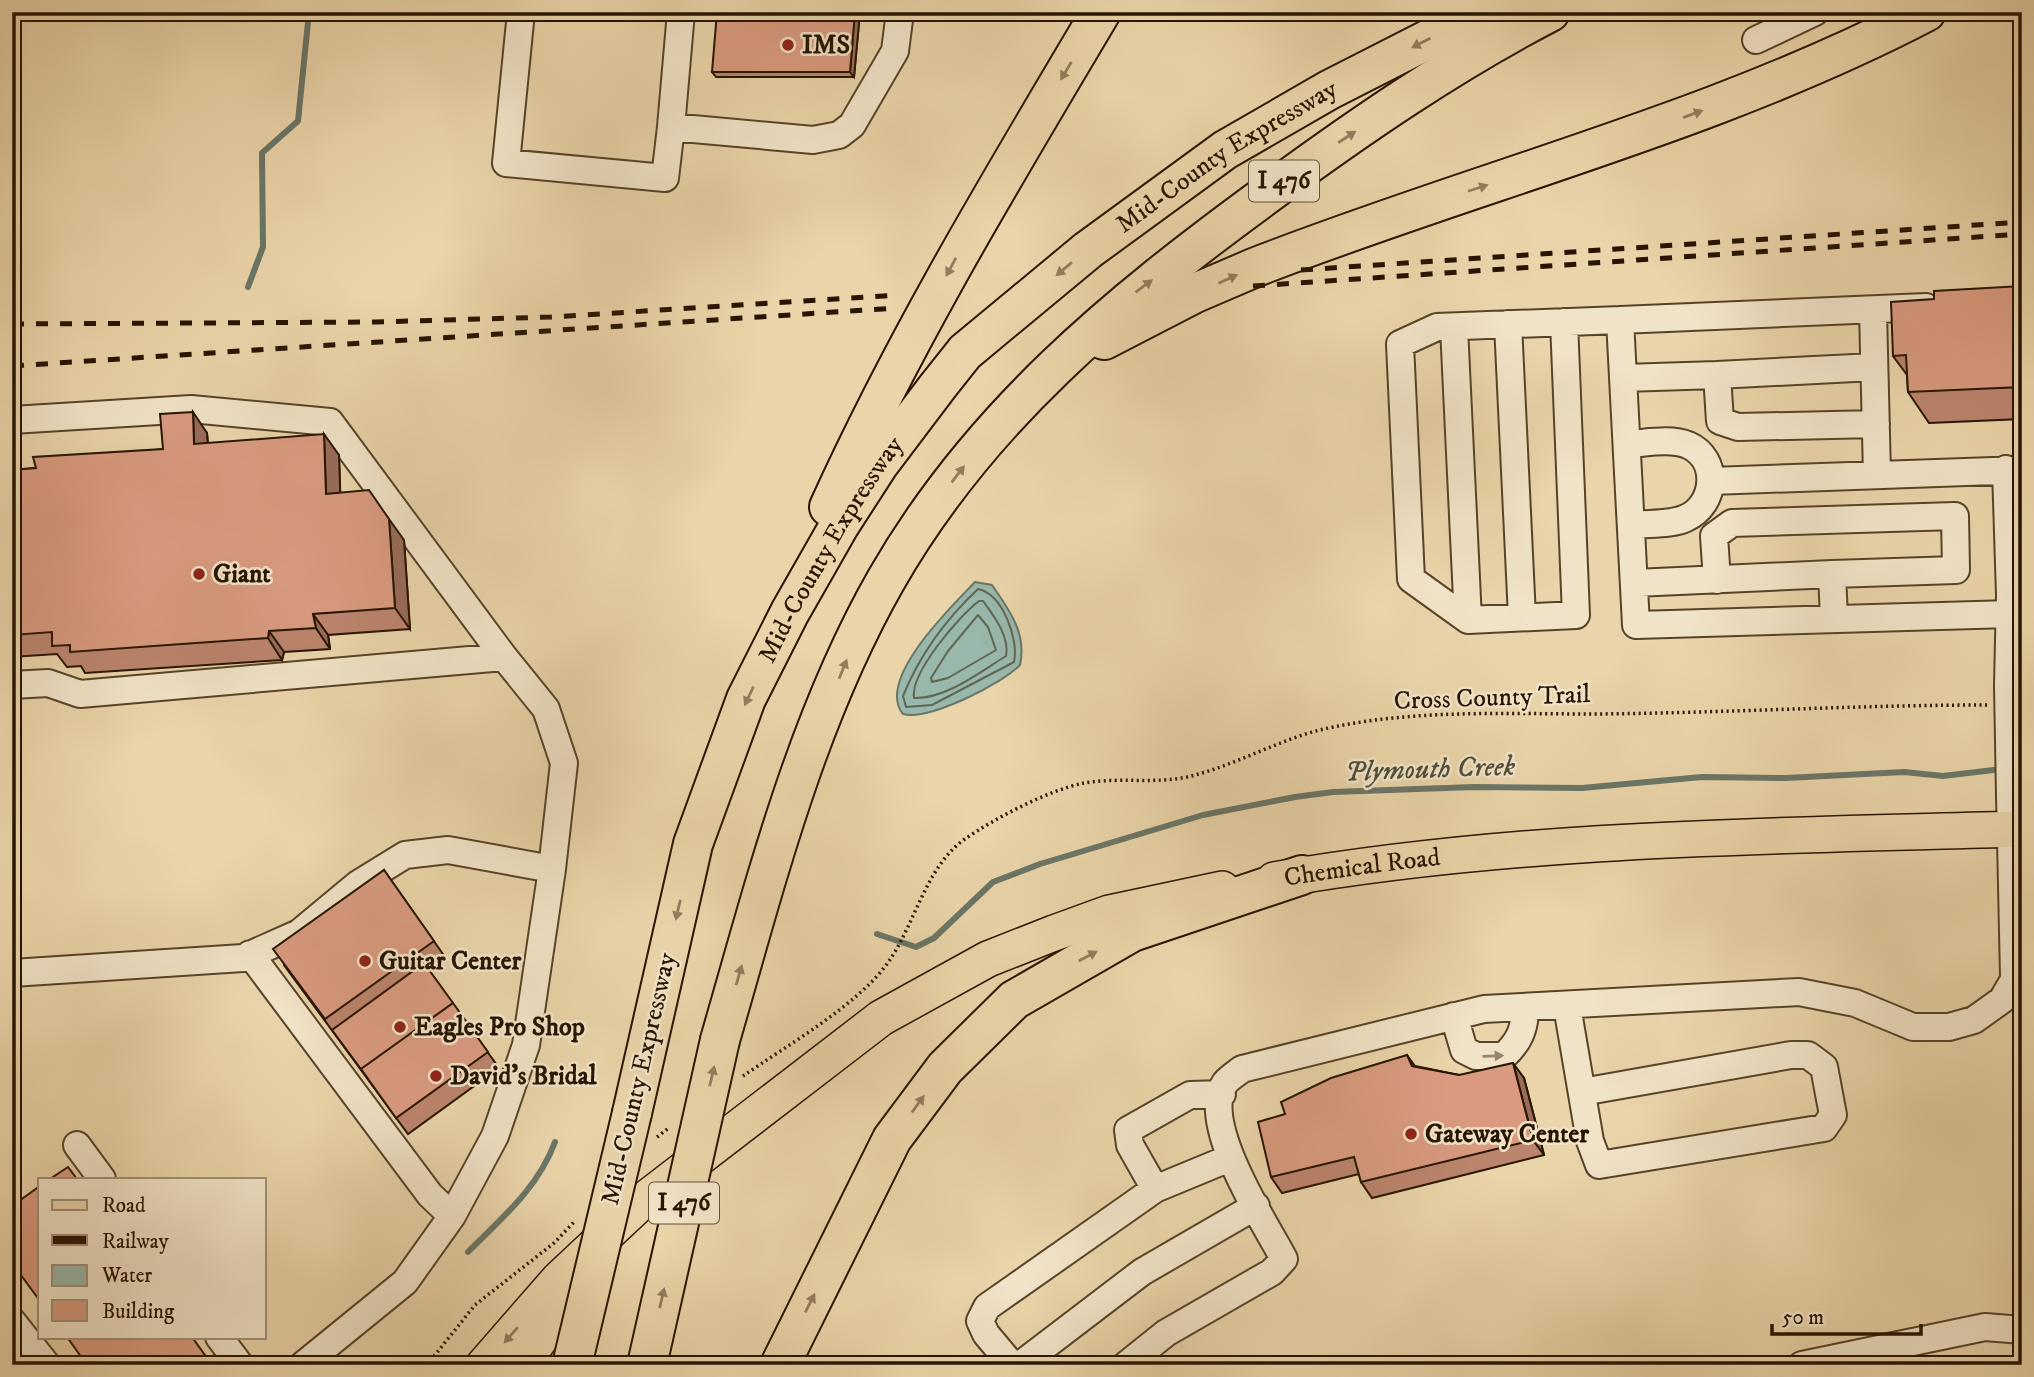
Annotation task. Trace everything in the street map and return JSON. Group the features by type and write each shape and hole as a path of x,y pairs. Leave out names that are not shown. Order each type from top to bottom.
{"highway":[{"path":"790,612 828,508 858,442 964,243 1101,12"},
{"name":"Mid-County Expressway","path":"572,1365 693,844 746,699 790,612 879,464 965,352 1088,250 1224,150 1329,89 1482,12"},
{"name":"Mid-County Expressway","path":"647,1365 720,1040 777,843 803,768 853,644 887,579 926,519 971,458 1039,381 1125,301 1314,159 1471,56 1550,12"},
{"path":"1039,381 1112,335 1256,267 1709,108 1800,72 1926,12"},
{"path":"780,1365 892,1139 944,1068 1014,1000 1132,932 1302,875"}],"main road":[{"name":"Chemical Road","path":"484,1365 559,1279 639,1203 881,1018 988,959 1109,913 1177,897 1302,875 1443,855 1590,844 2015,830"},
{"name":"Chemical Road","path":"521,1365 554,1318 626,1238 760,1109"}],"street":[{"path":"521,12 506,163 664,178 681,12"},
{"path":"671,127 813,139 839,135 852,125 895,51 901,12"},
{"path":"1756,40 1815,12"},
{"path":"1564,322 1576,615 1468,620 1411,579 1400,344 1437,327 1454,327 1508,324 1564,322 1620,320 1873,311 1954,305"},
{"path":"1873,311 1877,475"},
{"path":"1620,320 1636,625 2010,614"},
{"path":"1508,324 1522,617"},
{"path":"1454,327 1468,620"},
{"path":"1624,379 1874,367"},
{"path":"1717,374 1720,421 1738,427 1875,424"},
{"path":"12,420 191,409 330,422 504,657 546,709 564,763 552,870 526,1045 495,1136 452,1216 405,1282 303,1365"},
{"path":"1628,444 1675,442 1689,446 1705,460 1711,481 1705,503 1689,518 1632,525"},
{"path":"1126,1365 1166,1333 1272,1272 1284,1259 1230,1158 1218,1108 1225,1084 1242,1069 1484,1009 1800,992 1855,1003 1913,1027 1949,1027 1974,1020 2002,1000 2018,972 2015,830 2002,695 2010,614 2014,470 1711,481"},
{"path":"1635,583 1717,580 1832,574 1956,570 1955,516 1732,523 1714,536 1717,580"},
{"path":"1832,574 1834,618"},
{"path":"12,685 48,683 80,694 504,657"},
{"path":"12,973 243,958 299,933 358,884 405,855 448,850 552,870"},
{"path":"250,954 429,1195 452,1216"},
{"path":"1567,1006 1590,1141 1599,1165 1824,1128 1833,1115 1824,1067 1808,1055 1791,1055 1582,1092"},
{"path":"1454,1016 1464,1050 1476,1056 1504,1056 1516,1044 1524,1024 1524,1008"},
{"path":"1154,1189 1130,1145 1128,1130 1190,1095 1222,1094"},
{"path":"77,1145 101,1178"},
{"path":"1012,1365 986,1334 980,1321 987,1307 1154,1189 1230,1158"},
{"path":"1020,1365 1142,1272 1256,1206"},
{"path":"12,1321 47,1365"},
{"path":"1802,1365 1985,1327 2022,1330"},
{"path":"220,1338 240,1365"}],"path":[{"name":"Cross County Trail","path":"859,993 889,962 946,855 965,839 1028,805 1082,784 1160,782 1188,777 1267,746 1325,729 1451,713 1595,714 1880,705 2002,695"}],"water":[{"path":"975,582 992,585 1011,614 1021,643 1020,665 998,682 946,707 914,715 903,714 897,700 899,682 907,664 935,625"}],"building":[{"name":"IMS","path":"717,12 855,12 850,72 712,72"},
{"path":"2019,12 2022,12 2022,51 2016,36"},
{"path":"2022,286 2022,387 1908,392 1906,355 1893,356 1891,302 1934,299 1934,291"},
{"name":"Giant","path":"193,412 194,444 324,434 326,494 369,490 389,519 395,608 313,614 316,628 269,631 268,638 70,652 70,645 52,646 52,632 12,635 12,470 36,468 33,457 163,449 160,414"},
{"name":"Guitar Center","path":"384,870 434,941 325,1019 273,949"},
{"name":"Eagles Pro Shop","path":"424,963 453,1003 361,1069 369,1080 332,1030"},
{"name":"David's Bridal","path":"453,1003 488,1052 396,1118 361,1069"},
{"name":"Gateway Center","path":"1407,1055 1412,1066 1459,1075 1513,1063 1533,1140 1361,1182 1354,1157 1271,1177 1258,1122 1285,1114 1281,1102 1331,1078"},
{"path":"68,1167 76,1178 52,1178"},
{"path":"38,1187 38,1298 12,1263 12,1206"},
{"path":"68,1338 193,1338 212,1365 87,1365"}],"waterway":[{"path":"248,287 263,247 262,153 298,121 309,12"},
{"name":"Plymouth Creek","path":"877,934 916,947 934,938 993,882 1040,864 1203,815 1295,797 1333,792 1474,787 1582,788 1702,777 1786,778 1904,772 1943,776 2002,769"},
{"name":"Plymouth Creek","path":"468,1252 529,1188 548,1159 555,1142"}],"railway":[{"path":"1301,270 2022,222"},
{"path":"1253,286 2022,234"},
{"path":"12,324 376,322 551,317 898,295"},
{"path":"12,366 896,308"}],"place":[{"name":"IMS","path":"788,45"},
{"name":"Giant","path":"199,574"},
{"name":"Guitar Center","path":"365,961"},
{"name":"Eagles Pro Shop","path":"400,1027"},
{"name":"David's Bridal","path":"436,1076"},
{"name":"Gateway Center","path":"1411,1134"}]}
